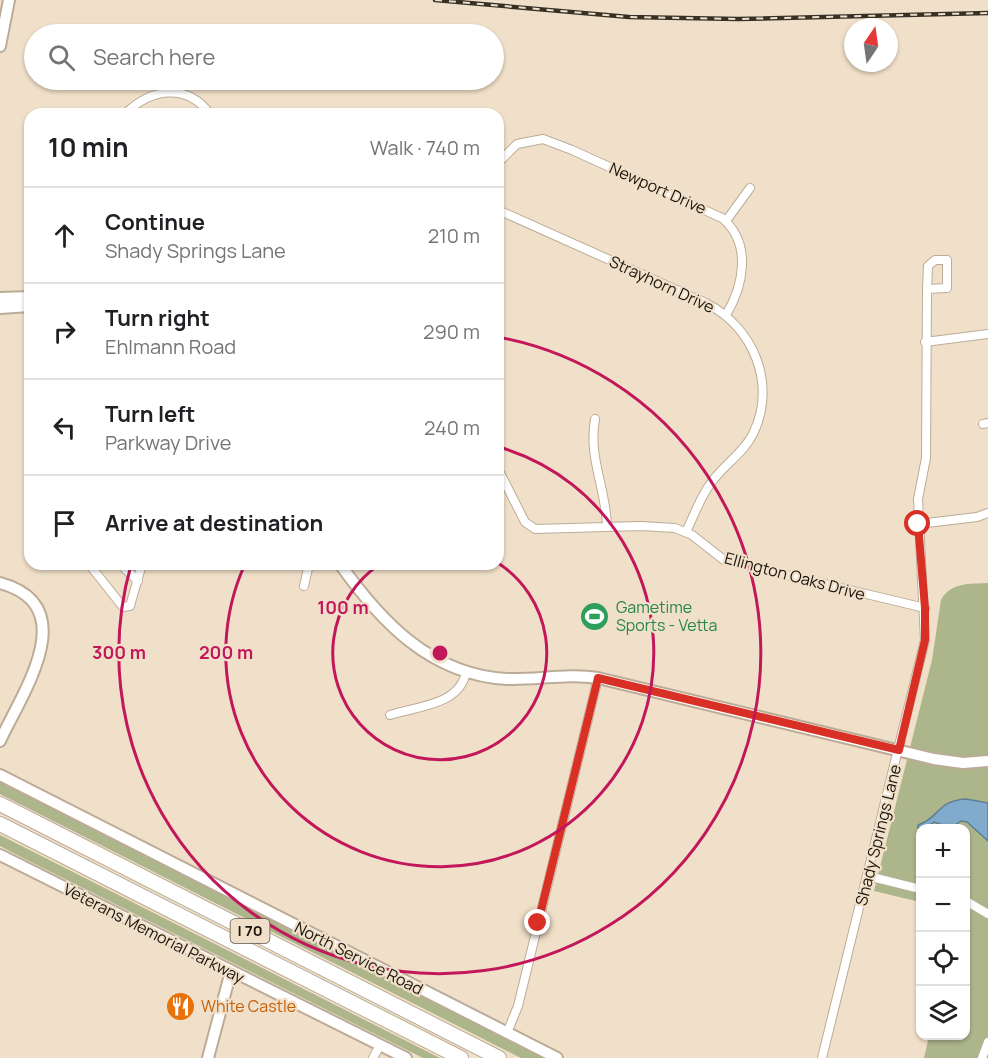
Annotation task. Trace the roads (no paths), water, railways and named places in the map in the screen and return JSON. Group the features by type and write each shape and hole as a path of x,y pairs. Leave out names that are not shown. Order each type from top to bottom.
{"highway":[{"name":"I 70","path":"0,804 499,1058"},
{"name":"I 70","path":"0,824 461,1058"}],"street":[{"path":"0,46 9,0"},
{"path":"133,108 150,95 171,92 191,97 203,108"},
{"name":"Newport Drive","path":"504,156 528,140 543,139 557,143 710,211 726,221 737,235 742,259 738,288 726,315"},
{"path":"726,221 750,188"},
{"name":"Strayhorn Drive","path":"504,213 706,303 726,315 746,337 757,359 763,390 758,422 745,448 711,483 686,532"},
{"name":"Shady Springs Lane","path":"822,1058 922,656 925,608 918,524 919,485 926,458 927,289"},
{"path":"0,298 24,297"},
{"path":"0,308 24,306"},
{"path":"925,342 988,334"},
{"path":"595,419 593,459 604,493 607,526"},
{"name":"Ellington Oaks Drive","path":"504,481 529,527 663,526 686,532 724,560 925,608"},
{"path":"918,524 977,517 988,513"},
{"path":"94,570 123,607 130,606 141,570"},
{"path":"126,570 138,581"},
{"path":"304,586 308,570"},
{"path":"345,570 382,617 399,634 423,652 466,672 506,679 572,676 598,678 949,762 988,761"},
{"path":"0,583 18,589 32,600 41,615 45,631 40,652 0,741"},
{"path":"390,715 453,697 464,684 466,672"},
{"path":"507,1033 518,1006 598,678"},
{"name":"North Service Road","path":"0,775 557,1058"},
{"name":"Veterans Memorial Parkway","path":"0,855 406,1058"},
{"path":"868,876 916,888"},
{"path":"970,903 988,914"},
{"path":"208,1058 231,971"},
{"path":"981,1058 988,1042"},
{"path":"373,1058 380,1045"}],"water":[{"path":"966,799 988,803 988,841 967,822 920,824 931,818 943,806 956,800"}],"railway":[{"path":"435,0 629,17 738,19 988,13"}],"place":[{"name":"Gametime Sports - Vetta","path":"595,616"},
{"name":"White Castle","path":"180,1006"}]}
